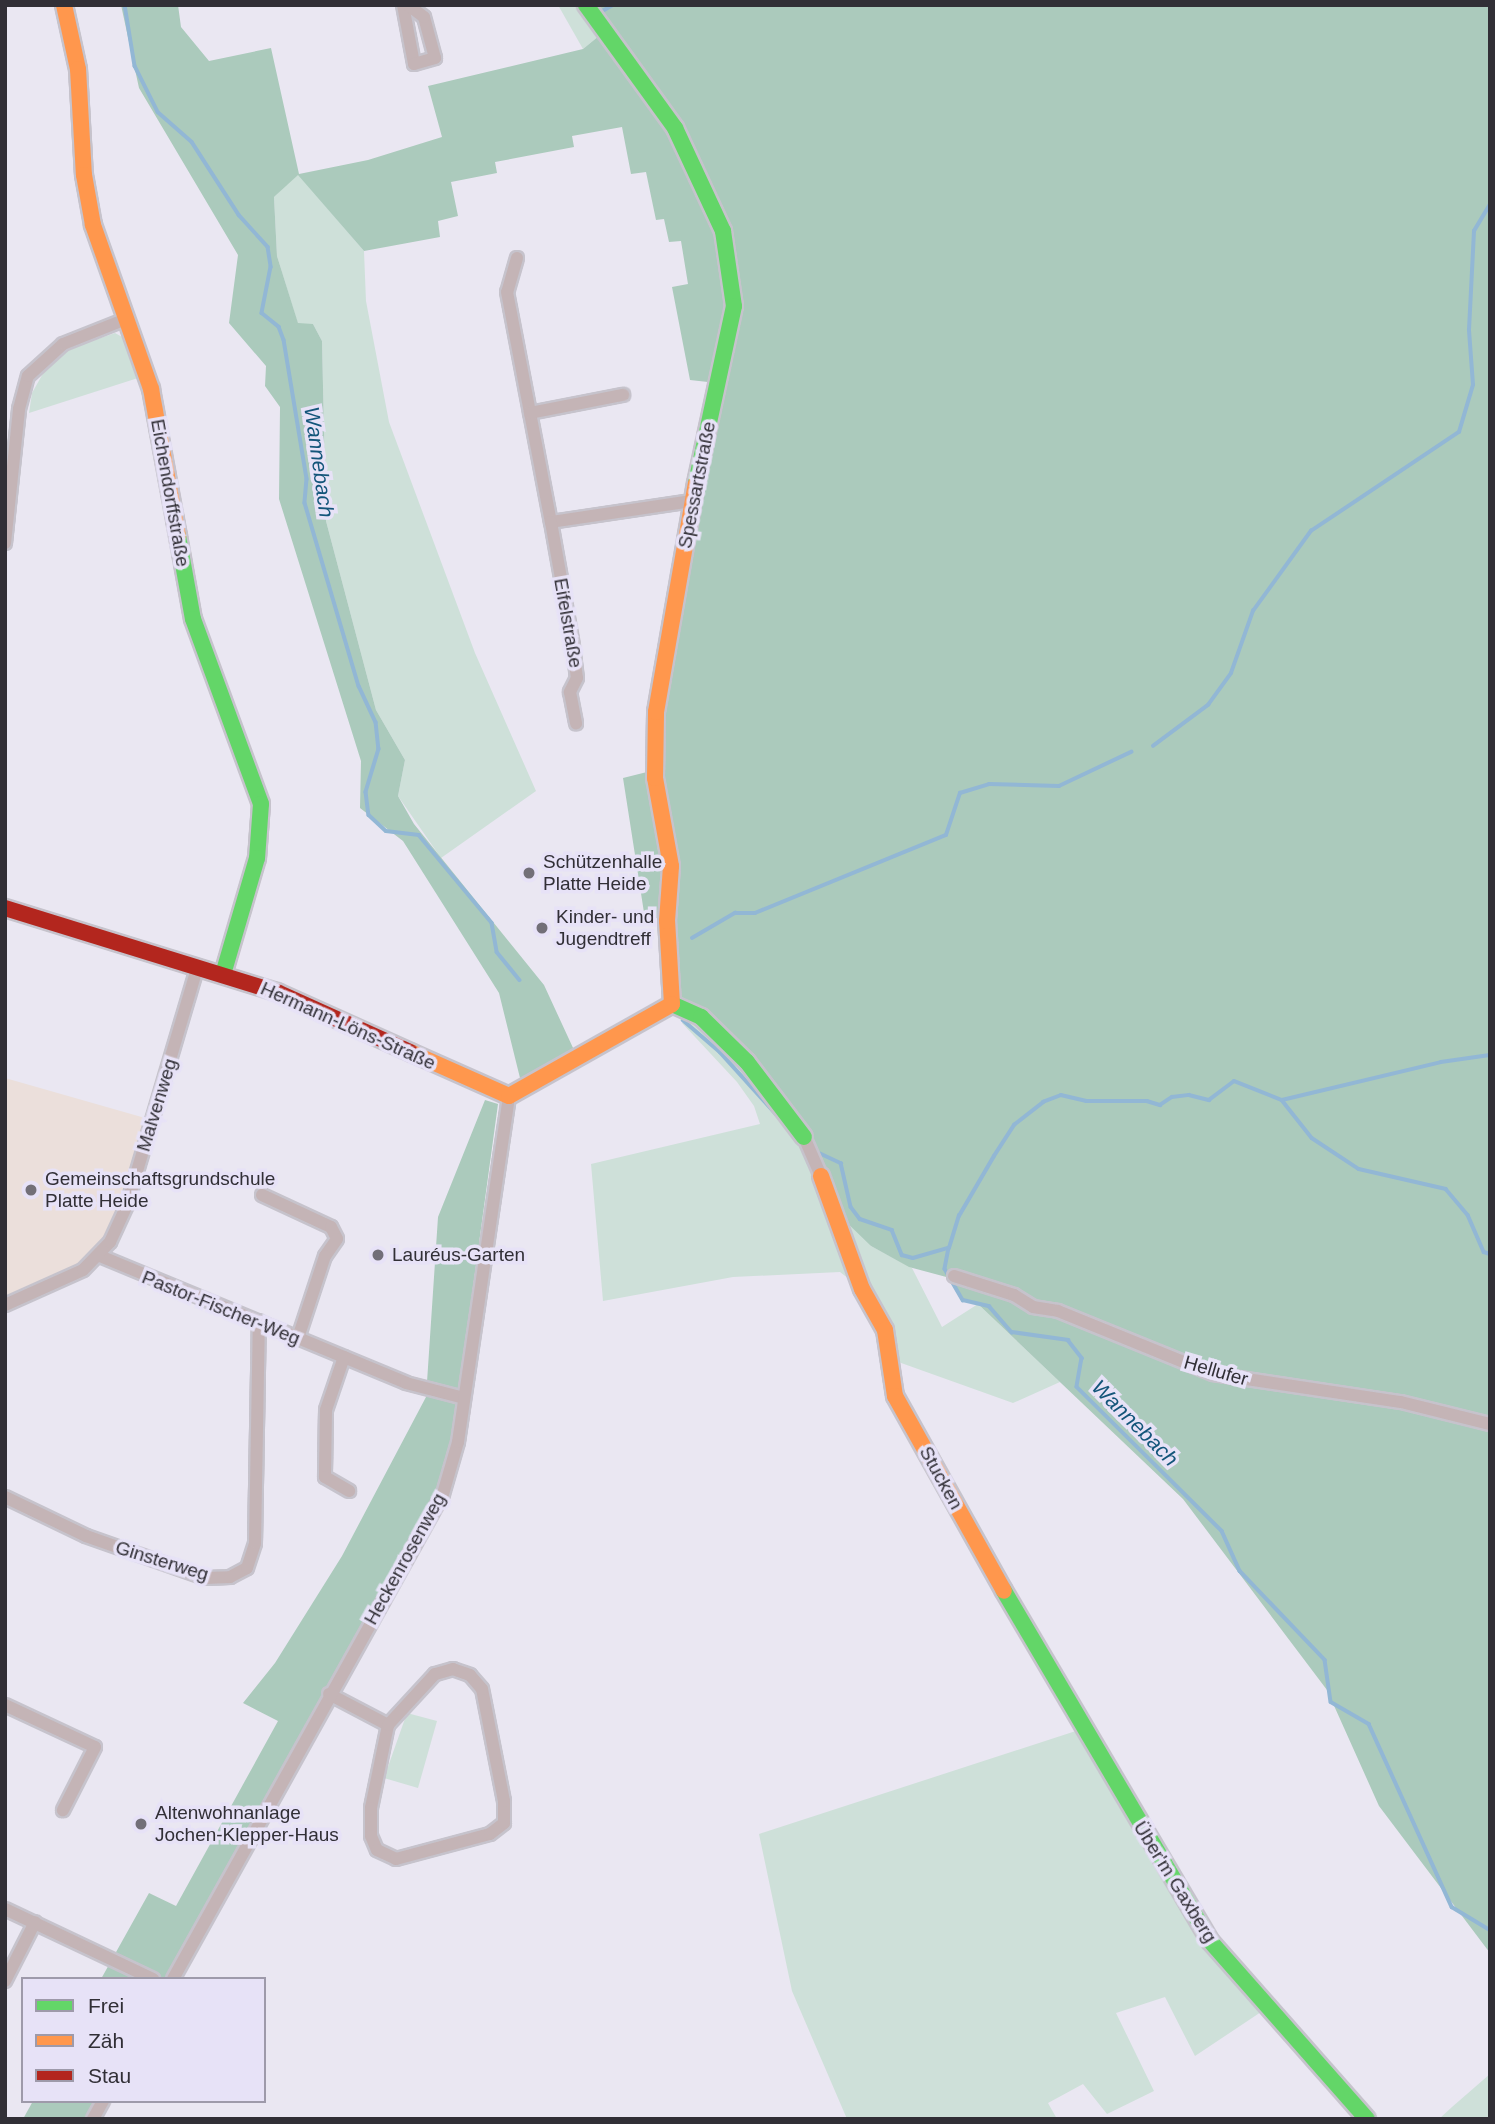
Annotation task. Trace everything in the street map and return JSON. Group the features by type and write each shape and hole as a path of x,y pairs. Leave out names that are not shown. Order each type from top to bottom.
{"street":[{"name":"Eichendorffstraße","path":"64,5 78,69 87,199 158,419 192,619 261,804 257,858 223,974"},
{"path":"403,5 414,64 435,58 424,17 408,5"},
{"name":"Spessartstraße","path":"586,5 675,128 723,231 734,306 692,501 656,712 655,778 671,866 667,921 672,1004"},
{"name":"Eifelstraße","path":"517,258 507,292 573,646 578,678 570,692 576,723"},
{"path":"5,543 11,427 22,391 38,363 63,344 126,319"},
{"path":"530,413 623,395"},
{"path":"551,522 692,501"},
{"name":"Hermann-Löns-Straße","path":"5,908 277,992 509,1096"},
{"name":"Malvenweg","path":"5,1305 67,1279 100,1256 127,1205 198,966"},
{"path":"509,1096 672,1004 701,1017 747,1062 804,1137 821,1176"},
{"name":"Heckenrosenweg","path":"174,1977 329,1694 443,1494 455,1457 509,1096"},
{"name":"Stucken","path":"821,1176 839,1215 862,1289 885,1330 895,1396 1081,1728"},
{"path":"262,1195 331,1227 337,1239 325,1256 298,1338"},
{"name":"Pastor-Fischer-Weg","path":"100,1256 406,1383 464,1398"},
{"name":"Hellufer","path":"954,1276 1014,1295 1033,1307 1058,1311 1213,1374 1401,1402 1490,1424"},
{"name":"Ginsterweg","path":"5,1497 86,1536 205,1578 230,1577 247,1568 255,1543 259,1321"},
{"path":"344,1357 326,1410 325,1477 349,1491"},
{"path":"453,1670 470,1675 482,1689 504,1801 504,1823 490,1833 396,1859 377,1850 371,1836 370,1808 388,1725 435,1674 453,1670"},
{"path":"329,1694 388,1725"},
{"path":"5,1705 95,1747 63,1810"},
{"name":"Über'm Gaxberg","path":"1081,1728 1210,1941 1367,2119"},
{"path":"5,1909 149,1977"},
{"path":"5,1981 36,1922"},
{"path":"93,2119 102,2103"}],"shaded area":[{"path":"558,5 586,5 605,31 583,49"},
{"path":"298,174 364,251 366,301 389,422 475,653 536,791 441,858 398,796 405,760 376,710 326,521 322,341 313,324 298,324 277,256 274,197"},
{"path":"115,333 124,338 138,378 29,413 32,393 54,354"},
{"path":"688,1018 698,1021 804,1137 871,1246 912,1268 942,1327 978,1304 1060,1382 1013,1403 890,1359 862,1289 840,1272 733,1277 603,1301 591,1164 760,1124 754,1106 737,1082 682,1023"},
{"path":"5,1078 152,1120 127,1205 100,1256 5,1306"},
{"path":"407,1713 437,1721 418,1788 384,1778"},
{"path":"1085,1728 1212,1939 1270,2006 1195,2056 1165,1997 1116,2013 1154,2091 1107,2114 1083,2084 1048,2103 1057,2119 847,2119 792,1991 759,1834"},
{"path":"1490,2074 1490,2119 1439,2119 1452,2107"}],"green space":[{"path":"121,5 178,5 181,27 209,61 271,48 299,174 368,160 442,137 428,86 583,49 605,31 586,5 1490,5 1490,1953 1379,1806 1327,1690 1183,1499 978,1304 963,1300 950,1278 909,1267 871,1246 839,1215 804,1137 747,1062 672,1004 671,917 645,919 623,778 655,770 656,712 717,383 690,380 672,287 688,284 681,241 669,242 664,219 656,220 646,172 631,174 622,127 572,136 574,147 495,162 497,173 451,182 458,216 438,221 440,237 364,251 298,175 274,197 277,256 298,323 313,324 322,341 326,521 376,710 405,760 398,796 414,824 544,985 574,1050 533,1076 520,1078 499,993 403,841 360,808 361,761 279,499 280,407 265,386 266,366 229,323 238,255 139,88"},
{"path":"485,1100 498,1104 452,1441 437,1492 169,1977 102,1977 149,1893 176,1906 278,1721 243,1703 275,1663 342,1556 426,1397 438,1217"},
{"path":"32,2103 96,2103 87,2119 23,2119"}],"waterway":[{"name":"Wannebach","path":"125,5 135,66 158,112 192,142 239,215 268,247 271,267 262,313 279,327 284,340 307,479 305,503 359,686 376,722 379,749 366,792 369,815 386,831 419,835 492,923 497,952 520,980"},
{"path":"599,13 613,5"},
{"path":"1153,746 1208,705 1231,673 1253,611 1311,531 1459,432 1473,385 1469,330 1474,231 1490,204"},
{"path":"692,938 735,913 755,913 946,835 960,793 989,784 1059,786 1131,752"},
{"name":"Wannebach","path":"683,1020 720,1052 786,1125"},
{"path":"1282,1100 1441,1062 1490,1055"},
{"path":"949,1248 959,1216 994,1156 1014,1125 1043,1102 1061,1095 1086,1101 1147,1101 1160,1105 1172,1097 1189,1095 1209,1100 1234,1081 1282,1100 1312,1138 1359,1169 1446,1189 1468,1215 1484,1252 1490,1254"},
{"name":"Wannebach","path":"815,1151 841,1163 851,1207 860,1219 892,1230 902,1255 913,1258 949,1248 945,1269 963,1300 989,1306 1012,1332 1068,1340 1082,1358 1077,1387 1222,1531 1240,1571 1325,1660 1331,1702 1369,1724 1452,1907 1490,1930"}],"traffic: fast":[{"path":"586,5 675,128 723,231 734,306 696,483"},
{"path":"178,536 193,619 261,804 257,858 223,974"},
{"path":"672,1004 701,1017 747,1062 804,1137"},
{"path":"1004,1591 1210,1941 1367,2119"}],"traffic: slow":[{"path":"64,5 78,69 84,175 93,225 151,389 178,536"},
{"path":"672,1004 667,921 671,866 655,778 656,712 696,483"},
{"path":"410,1052 509,1096 672,1004"},
{"path":"821,1176 862,1289 885,1330 895,1396 1004,1591"}],"traffic: jam":[{"path":"5,908 277,992 410,1052"}],"place":[{"name":"Schützenhalle Platte Heide","path":"529,873"},
{"name":"Kinder- und Jugendtreff","path":"542,928"},
{"name":"Gemeinschaftsgrundschule Platte Heide","path":"31,1190"},
{"name":"Lauréus-Garten","path":"378,1255"},
{"name":"Altenwohnanlage Jochen-Klepper-Haus","path":"141,1824"}]}
